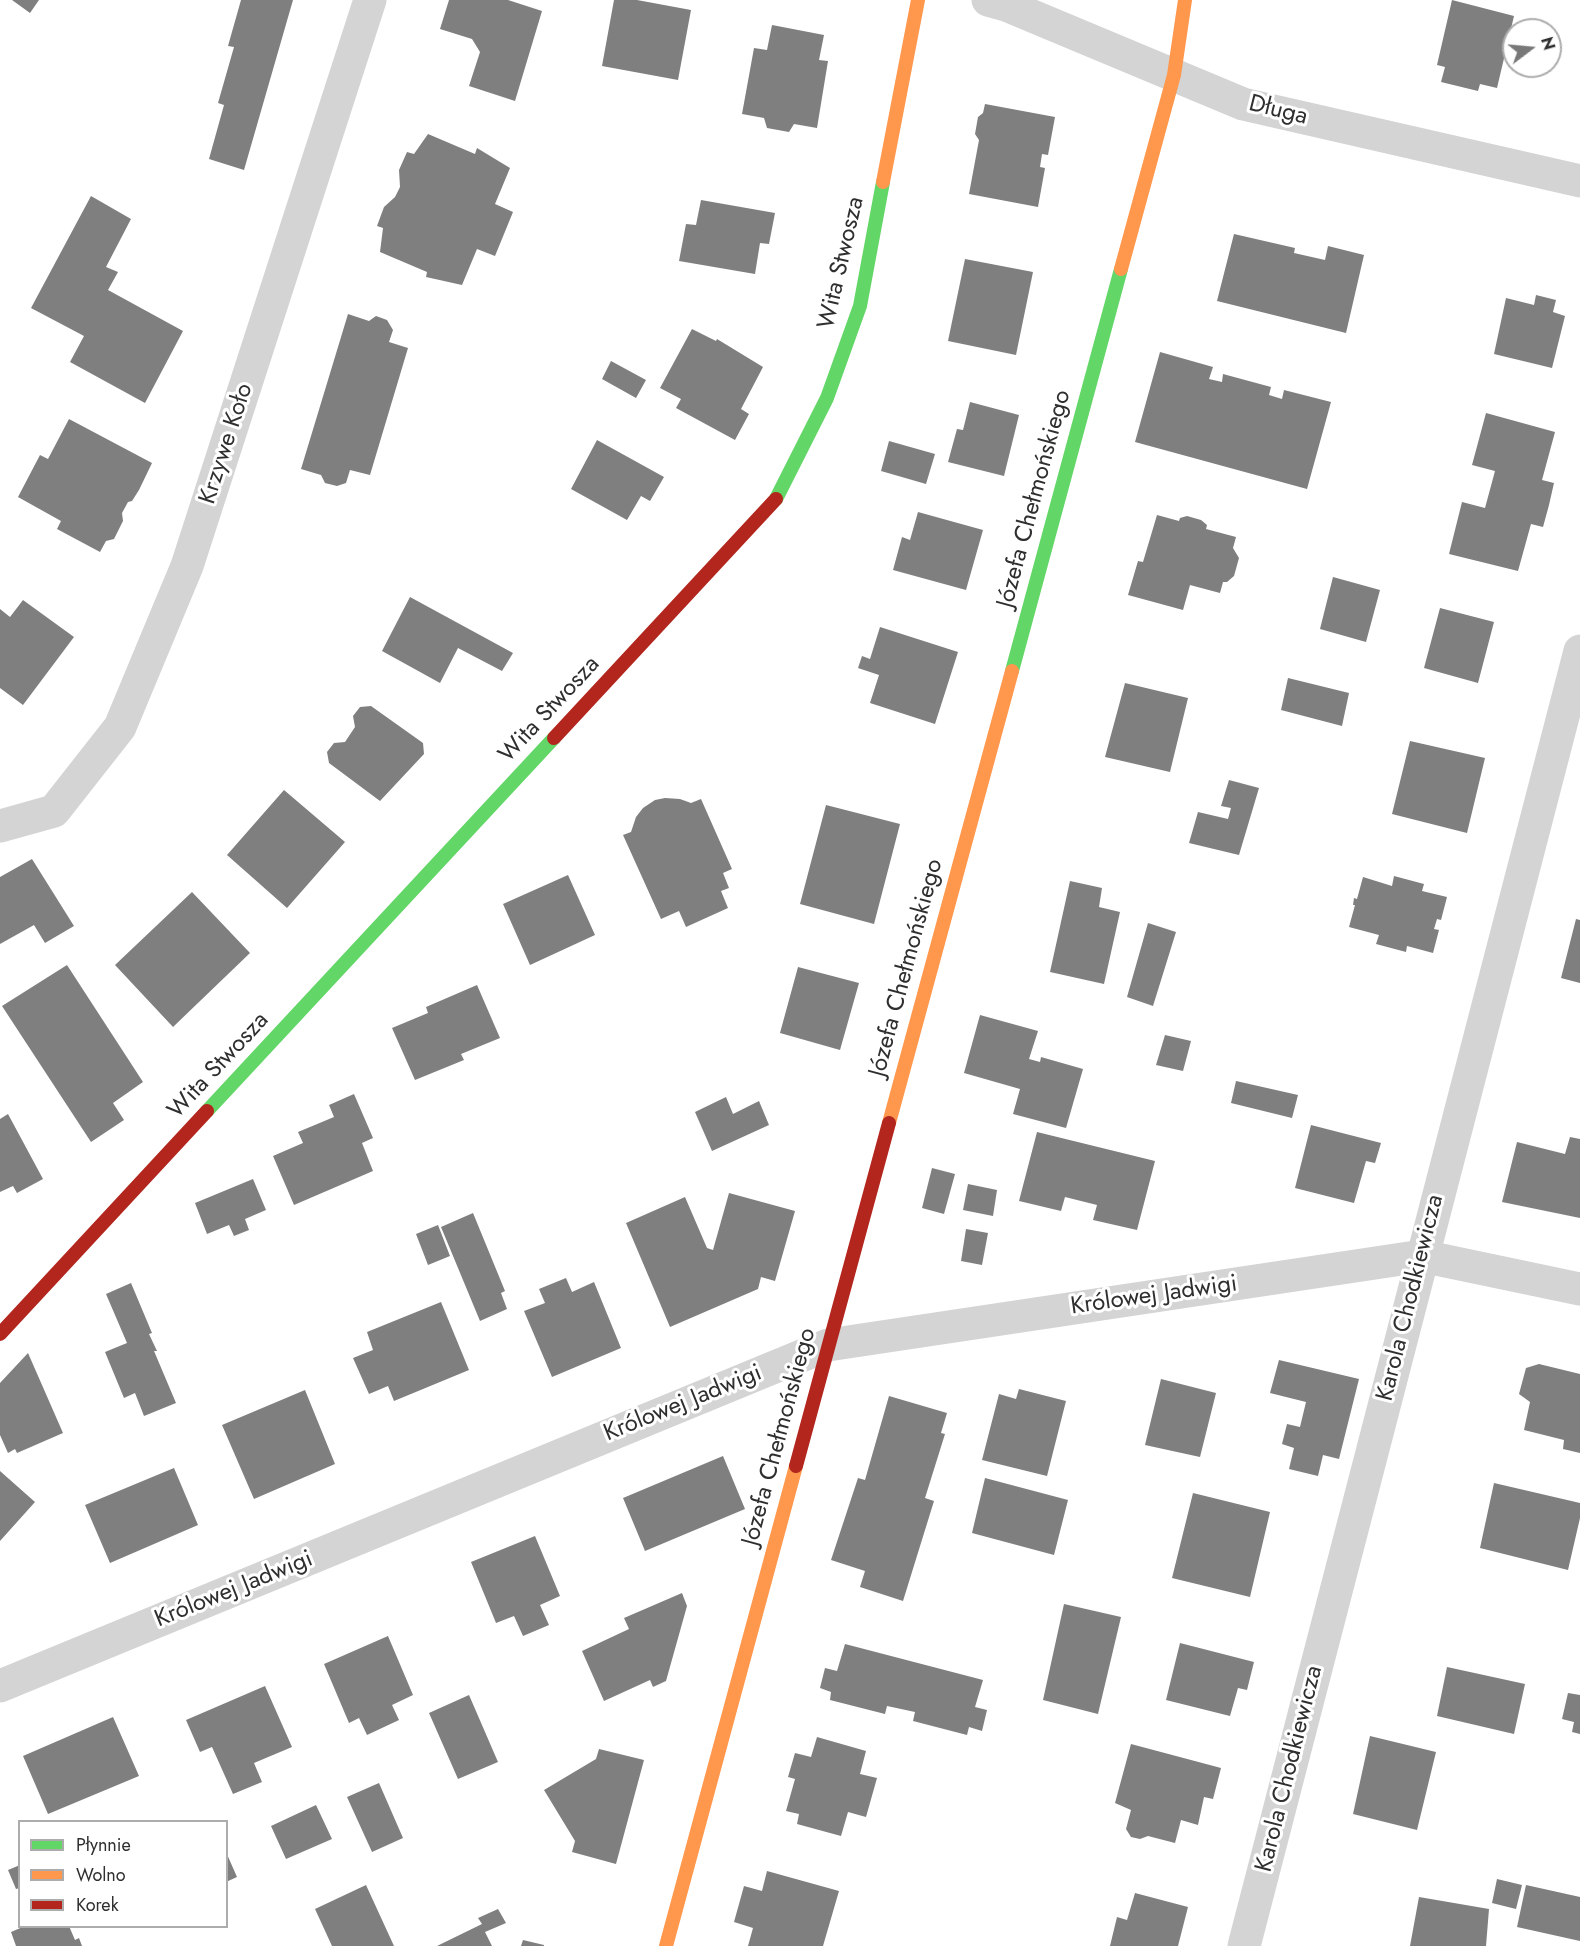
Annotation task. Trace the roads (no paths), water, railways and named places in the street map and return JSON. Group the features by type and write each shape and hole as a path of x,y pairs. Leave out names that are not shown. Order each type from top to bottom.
{"street":[{"name":"Krzywe Koło","path":"0,826 54,811 120,727 187,566 370,0"},
{"name":"Wita Stwosza","path":"0,1334 780,495 827,398 860,306 918,0"},
{"name":"Długa","path":"988,0 1006,5 1244,104 1580,181"},
{"name":"Józefa Chełmońskiego","path":"666,1946 1174,75 1185,0"},
{"name":"Karola Chodkiewicza","path":"1244,1946 1580,651"},
{"name":"Królowej Jadwigi","path":"0,1686 828,1345 1422,1256 1580,1289"}]}
